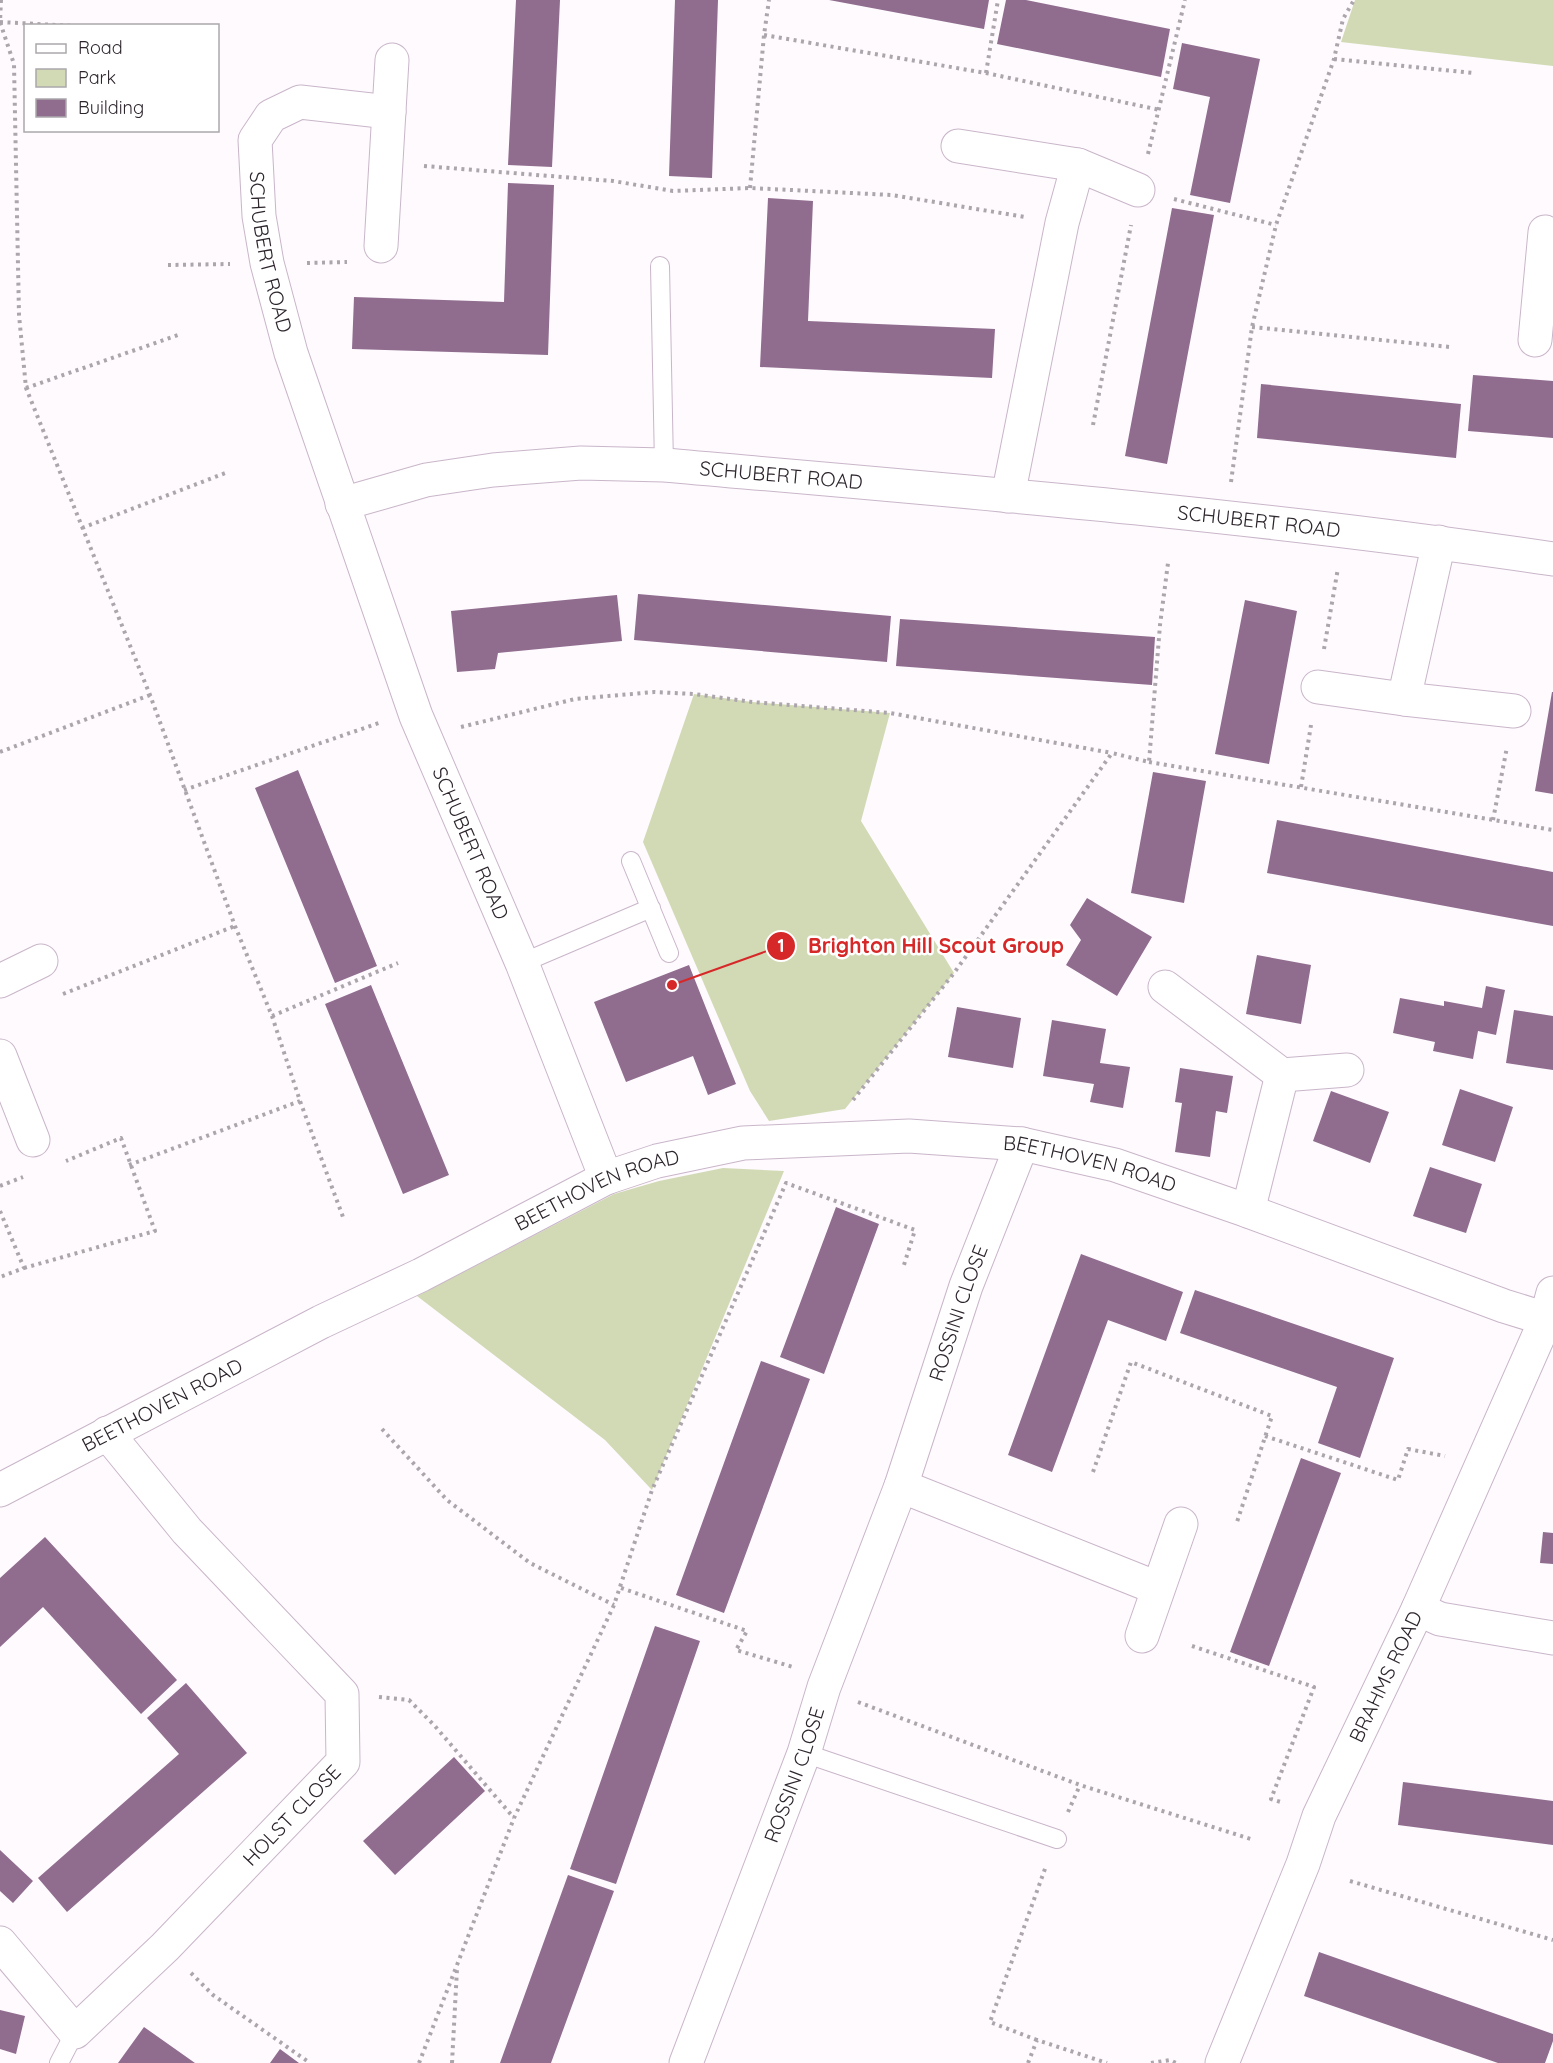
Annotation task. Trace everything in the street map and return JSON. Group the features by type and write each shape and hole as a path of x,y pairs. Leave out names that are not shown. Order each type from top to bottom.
{"street":[{"path":"381,246 392,60"},
{"name":"SCHUBERT ROAD","path":"389,112 300,102 271,116 255,140 259,216 267,263 291,353 416,716 522,963 606,1178"},
{"path":"958,146 1078,165 1138,190"},
{"path":"1008,496 1062,223 1078,165"},
{"path":"1534,340 1546,291 1545,232"},
{"name":"SCHUBERT ROAD","path":"342,504 426,480 493,470 580,462 664,465 1208,515 1439,542 1553,559"},
{"path":"1404,699 1439,542"},
{"path":"1318,687 1514,711"},
{"path":"0,981 41,961"},
{"path":"1165,987 1282,1075 1347,1070"},
{"path":"0,1056 33,1140"},
{"path":"1248,1211 1282,1075"},
{"name":"BEETHOVEN ROAD","path":"0,1490 107,1432 321,1322 421,1275 606,1178 657,1161 743,1143 909,1136 1022,1144 1115,1165 1248,1211 1504,1306 1549,1306"},
{"name":"ROSSINI CLOSE","path":"686,2063 804,1753 824,1687 901,1486 966,1286 1022,1144"},
{"name":"BRAHMS ROAD","path":"1222,2063 1303,1864 1319,1816 1418,1609 1549,1306"},
{"path":"107,1432 187,1531 342,1694"},
{"path":"901,1486 1157,1588"},
{"path":"1142,1636 1181,1524"},
{"path":"1418,1609 1440,1619 1553,1638"},
{"name":"HOLST CLOSE","path":"75,2032 165,1947 343,1762 342,1694"},
{"path":"0,1943 75,2032"}],"lane":[{"path":"660,266 664,465"},
{"path":"631,861 669,953"},
{"path":"522,963 651,908"},
{"path":"804,1753 1057,1839"},
{"path":"59,2063 75,2032"}],"path":[{"path":"1,0 0,22 14,64 19,315 26,388 150,694 235,926 272,1016 300,1101 343,1217"},
{"path":"750,188 769,0"},
{"path":"986,73 998,0"},
{"path":"1094,425 1138,190 1160,110 1185,0"},
{"path":"1230,486 1252,327 1276,225 1334,58 1343,19 1354,0"},
{"path":"0,22 38,24"},
{"path":"764,35 986,73 1160,110"},
{"path":"1334,58 1473,73"},
{"path":"387,163 613,180 673,191 750,188 892,195 1062,223"},
{"path":"1138,190 1276,225"},
{"path":"1252,327 1450,347"},
{"path":"26,388 181,334"},
{"path":"82,528 228,472"},
{"path":"1149,762 1160,625 1168,563"},
{"path":"458,719 461,728 575,699 654,692 890,713 1112,753 1149,762 1553,830"},
{"path":"0,752 150,694"},
{"path":"1493,820 1514,711"},
{"path":"184,790 382,722"},
{"path":"852,1100 954,973 1112,753"},
{"path":"41,961 56,997 235,926"},
{"path":"272,1016 398,963"},
{"path":"129,1165 300,1101"},
{"path":"0,1277 155,1231 121,1138 55,1165"},
{"path":"0,1186 33,1174"},
{"path":"419,2063 514,1818 614,1605 652,1490 786,1184 915,1230 903,1268"},
{"path":"0,1211 24,1268"},
{"path":"1093,1472 1131,1362 1272,1416 1236,1525"},
{"path":"382,1429 447,1500 530,1563 614,1605"},
{"path":"1265,1436 1398,1480 1408,1449 1481,1463"},
{"path":"621,1588 747,1631 736,1650 793,1667"},
{"path":"1192,1647 1314,1687 1271,1799 1319,1816"},
{"path":"342,1694 409,1700 434,1725 514,1818"},
{"path":"857,1702 1080,1785 1254,1840"},
{"path":"1057,1839 990,2022 1107,2063"},
{"path":"1350,1881 1553,1940"},
{"path":"165,1947 213,1995 310,2063"},
{"path":"452,2063 458,1966"},
{"path":"1028,2063 1037,2040"},
{"path":"1151,2063 1170,2060 1176,2063"}],"green space":[{"path":"1355,0 1553,0 1553,66 1341,42"},
{"path":"694,694 752,702 890,713 861,821 954,973 845,1109 769,1121 750,1091 643,842"},
{"path":"723,1168 784,1171 652,1490 605,1440 417,1296 614,1194 659,1181"}],"building":[{"path":"516,0 560,0 552,167 508,165"},
{"path":"675,0 718,0 712,178 669,176"},
{"path":"829,0 989,0 984,29"},
{"path":"1006,0 1026,0 1170,29 1161,77 997,44"},
{"path":"1182,43 1260,59 1230,203 1190,195 1210,97 1173,89"},
{"path":"508,183 554,185 548,355 352,349 354,297 504,302"},
{"path":"768,198 813,201 808,321 995,329 992,378 760,367"},
{"path":"1172,208 1214,215 1167,464 1125,456"},
{"path":"1473,375 1553,381 1553,438 1468,431"},
{"path":"1261,384 1461,404 1456,458 1257,438"},
{"path":"638,594 891,616 887,662 634,640"},
{"path":"617,595 622,641 498,653 495,669 457,672 451,611"},
{"path":"1245,600 1297,611 1269,764 1215,754"},
{"path":"900,619 1155,637 1152,685 896,666"},
{"path":"1553,692 1553,794 1535,791"},
{"path":"298,770 377,966 335,983 255,788"},
{"path":"1153,772 1206,781 1184,903 1131,893"},
{"path":"1277,820 1553,872 1553,926 1267,873"},
{"path":"1087,898 1152,937 1117,996 1066,965 1081,940 1070,925"},
{"path":"1257,955 1311,965 1301,1024 1246,1014"},
{"path":"689,965 736,1084 708,1095 693,1056 626,1082 594,1002"},
{"path":"371,985 449,1175 403,1194 325,1004"},
{"path":"1486,986 1505,990 1496,1035 1478,1031 1473,1059 1433,1051 1435,1042 1393,1033 1400,998 1444,1006 1444,1001 1482,1008"},
{"path":"957,1007 1021,1018 1013,1068 948,1057"},
{"path":"1514,1010 1553,1016 1553,1070 1506,1063"},
{"path":"1052,1020 1106,1029 1100,1063 1130,1067 1123,1108 1090,1102 1094,1084 1043,1076"},
{"path":"1180,1068 1233,1076 1227,1113 1216,1111 1210,1157 1175,1152 1182,1103 1175,1102"},
{"path":"1460,1089 1513,1107 1495,1162 1442,1145"},
{"path":"1331,1091 1389,1112 1370,1163 1313,1141"},
{"path":"1430,1167 1482,1184 1466,1233 1413,1216"},
{"path":"836,1207 879,1224 824,1374 780,1357"},
{"path":"1081,1254 1183,1292 1166,1341 1108,1320 1052,1472 1008,1455"},
{"path":"1195,1290 1394,1358 1360,1458 1318,1443 1337,1387 1180,1333"},
{"path":"761,1361 810,1379 724,1613 676,1595"},
{"path":"1301,1458 1341,1473 1269,1666 1230,1652"},
{"path":"1543,1532 1553,1533 1553,1564 1540,1563"},
{"path":"45,1537 177,1680 141,1714 43,1607 0,1647 0,1578"},
{"path":"655,1626 700,1641 616,1884 570,1869"},
{"path":"186,1683 247,1753 67,1912 38,1878 179,1754 147,1718"},
{"path":"454,1757 485,1791 395,1875 363,1841"},
{"path":"1403,1782 1553,1801 1553,1845 1398,1825"},
{"path":"0,1850 33,1881 13,1903 0,1891"},
{"path":"568,1875 614,1891 551,2063 500,2063"},
{"path":"1319,1952 1553,2034 1553,2041 1545,2063 1498,2063 1304,1996"},
{"path":"0,2010 25,2016 16,2054 0,2049"},
{"path":"144,2027 195,2063 118,2063"},
{"path":"280,2049 299,2063 270,2063"}],"place":[{"name":"Brighton Hill Scout Group","path":"672,985"}]}
